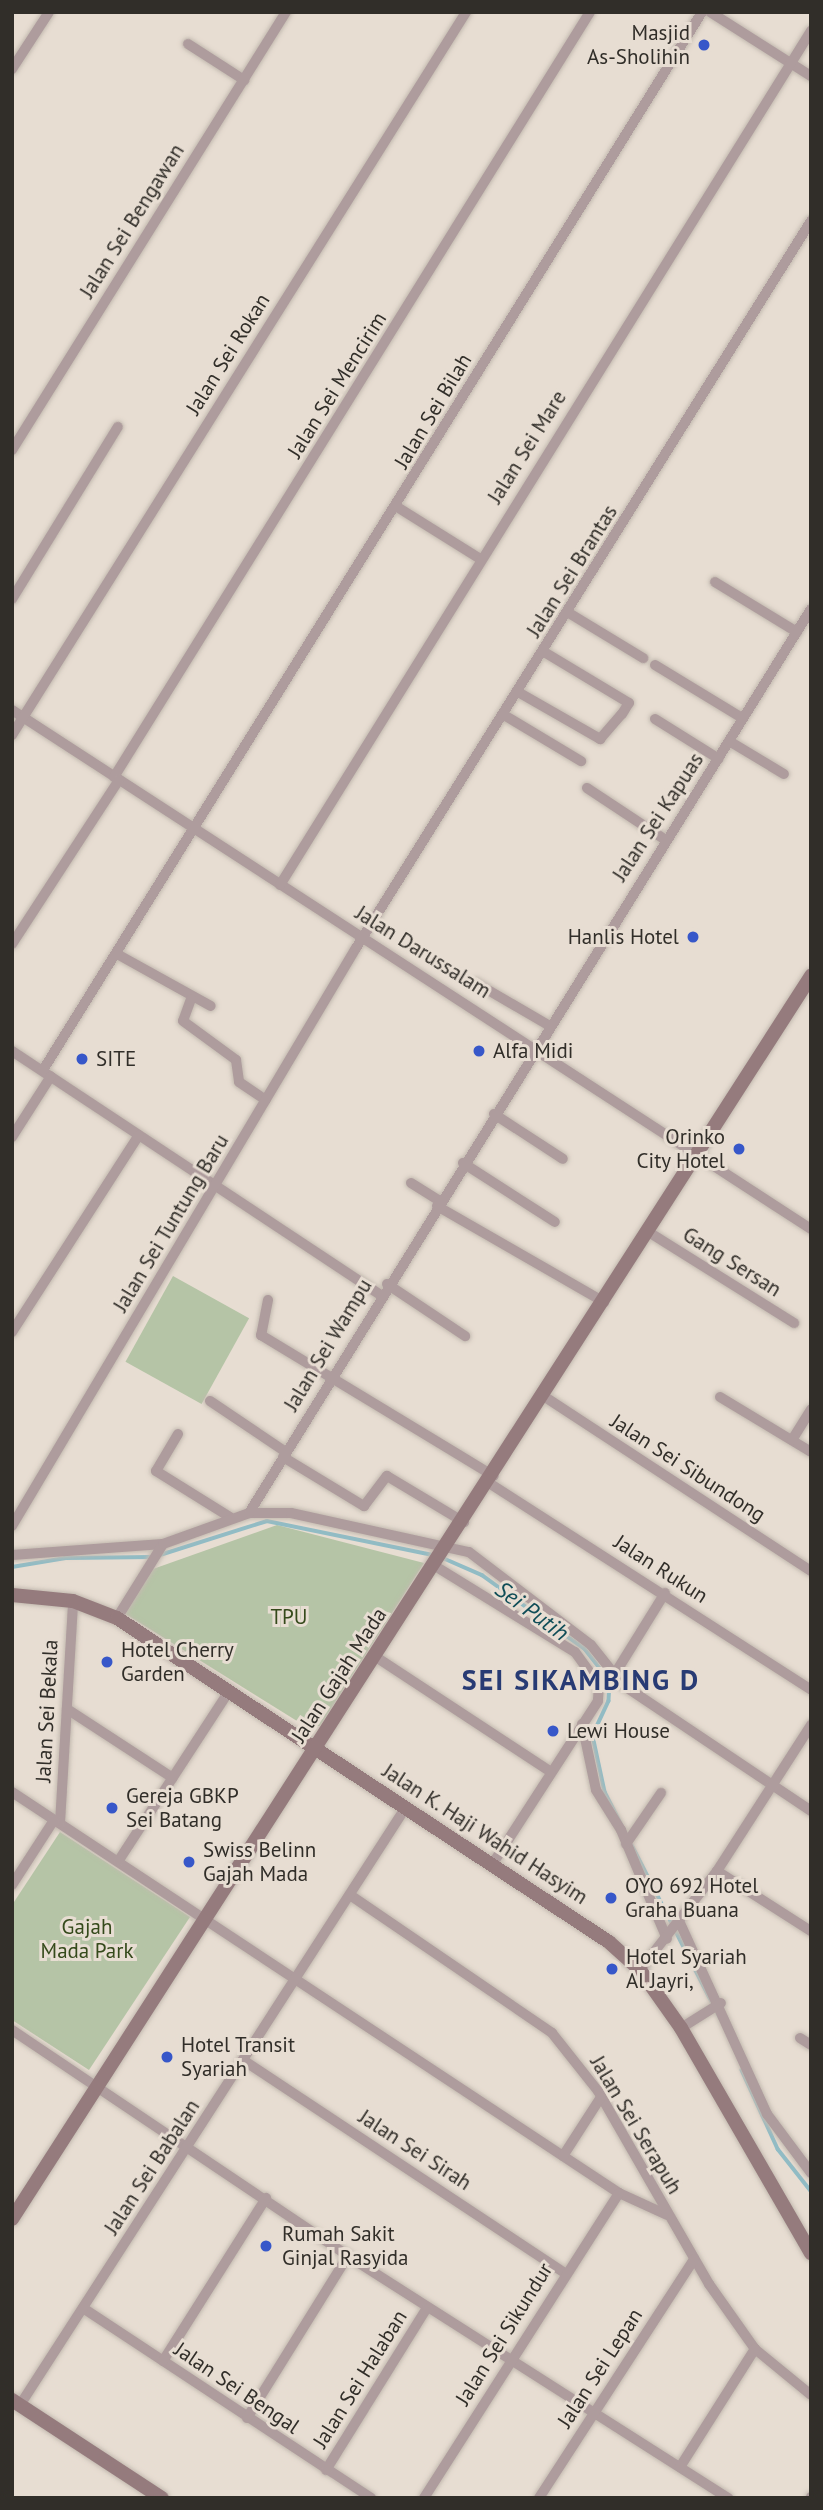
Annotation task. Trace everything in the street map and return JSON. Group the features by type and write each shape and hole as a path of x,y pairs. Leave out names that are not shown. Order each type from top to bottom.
{"street":[{"path":"13,66 49,12"},
{"name":"Jalan Sei Bengawan","path":"12,450 286,12"},
{"name":"Jalan Sei Rokan","path":"12,735 466,12"},
{"name":"Jalan Sei Mencirim","path":"12,944 590,12"},
{"name":"Jalan Sei Bilah","path":"12,1137 117,954 702,12"},
{"path":"710,12 811,76"},
{"name":"Jalan Sei Mare","path":"280,885 479,558 811,31"},
{"path":"188,44 244,80"},
{"name":"Jalan Sei Brantas","path":"363,939 569,613 811,221"},
{"path":"12,599 118,427"},
{"path":"397,507 479,558"},
{"path":"716,582 797,632"},
{"name":"Jalan Sei Kapuas","path":"537,1046 664,839 719,759 811,609"},
{"path":"569,613 643,658"},
{"path":"518,692 600,739 622,714 629,703 544,652"},
{"path":"656,665 742,718"},
{"name":"Jalan Darussalam","path":"12,710 363,939 537,1046 702,1153 811,1229"},
{"path":"504,715 581,761"},
{"path":"655,719 719,759"},
{"path":"729,741 784,774"},
{"path":"587,788 664,839"},
{"name":"Jalan Sei Tuntung Baru","path":"12,1526 363,939"},
{"path":"117,954 191,999 211,1006"},
{"name":"Jalan Gajah Mada","path":"12,2220 702,1153 811,976"},
{"path":"475,983 550,1026"},
{"path":"191,999 183,1021 236,1060 242,1087 266,1100"},
{"name":"Jalan Sei Wampu","path":"249,1513 387,1284 537,1046"},
{"path":"12,1051 381,1295"},
{"path":"494,1114 563,1159"},
{"path":"12,1332 139,1135"},
{"path":"463,1163 555,1222"},
{"path":"411,1184 604,1303"},
{"name":"Gang Sersan","path":"650,1233 794,1323"},
{"path":"387,1284 465,1336"},
{"name":"Jalan Rukun","path":"268,1300 258,1333 333,1377 811,1690"},
{"path":"720,1396 811,1452"},
{"name":"Jalan Sei Sibundong","path":"545,1397 811,1571"},
{"path":"210,1401 284,1455 364,1506 388,1476 464,1522"},
{"path":"792,1440 809,1416"},
{"path":"178,1434 156,1471 230,1517"},
{"path":"12,1555 161,1547 230,1517 249,1513 291,1513 449,1545 496,1567 608,1679"},
{"path":"117,1618 161,1547"},
{"path":"436,1564 575,1652 608,1679 623,1685 811,1811"},
{"path":"493,1863 665,1593"},
{"name":"Jalan K. Haji Wahid Hasyim","path":"12,1595 73,1601 117,1618 576,1917 640,1970 681,2028 811,2253"},
{"name":"Jalan Sei Bekala","path":"12,1885 57,1822 73,1601"},
{"path":"376,1657 551,1772"},
{"path":"119,1860 229,1691"},
{"path":"67,1709 173,1778"},
{"path":"582,1724 592,1780 629,1840 669,1937"},
{"path":"640,1970 679,1925 717,1871 811,1725"},
{"path":"12,1792 297,1976 619,2193 667,2215"},
{"path":"629,1840 661,1793"},
{"name":"Jalan Sei Babalan","path":"16,2403 83,2308 406,1807"},
{"path":"717,1871 811,1931"},
{"name":"Jalan Sei Serapuh","path":"350,1895 552,2033 601,2097 667,2215 755,2349 811,2395"},
{"path":"679,1925 767,2114 811,2173"},
{"path":"681,2028 715,2006"},
{"path":"12,2030 427,2308 591,2415 728,2498"},
{"path":"800,2038 811,2045"},
{"name":"Jalan Sei Sirah","path":"243,2060 565,2273"},
{"path":"564,2156 601,2097"},
{"name":"Jalan Sei Sikundur","path":"424,2498 565,2273 619,2193"},
{"path":"163,2361 266,2198"},
{"path":"247,2418 348,2256"},
{"name":"Jalan Sei Lepan","path":"540,2497 694,2259"},
{"name":"Jalan Sei Bengal","path":"83,2308 371,2498"},
{"name":"Jalan Sei Halaban","path":"326,2470 427,2308"},
{"path":"680,2467 755,2349"},
{"path":"16,2403 162,2498"}],"green space":[{"path":"173,1276 249,1318 202,1404 125,1362"},
{"name":"TPU","path":"277,1525 424,1563 320,1726 305,1726 124,1613 153,1569"},
{"name":"Gajah Mada Park","path":"60,1832 190,1917 89,2070 12,2020 12,1905"}],"waterway":[{"name":"Sei Putih","path":"160,1555 267,1521 433,1555"},
{"name":"Sei Putih","path":"12,1567 65,1558 152,1557"},
{"name":"Sei Putih","path":"443,1558 482,1575 585,1649 610,1681 609,1701 593,1736 605,1792 720,2018"},
{"name":"Sei Putih","path":"742,2070 778,2149 811,2191"}],"place":[{"name":"Masjid As-Sholihin","path":"704,45"},
{"name":"Hanlis Hotel","path":"693,937"},
{"name":"Alfa Midi","path":"479,1051"},
{"name":"SITE","path":"82,1059"},
{"name":"Orinko City Hotel","path":"739,1149"},
{"name":"Hotel Cherry Garden","path":"107,1662"},
{"name":"Lewi House","path":"553,1731"},
{"name":"Gereja GBKP Sei Batang","path":"112,1808"},
{"name":"Swiss Belinn Gajah Mada","path":"189,1862"},
{"name":"OYO 692 Hotel Graha Buana","path":"611,1898"},
{"name":"Hotel Syariah Al Jayri,","path":"612,1969"},
{"name":"Hotel Transit Syariah","path":"167,2057"},
{"name":"Rumah Sakit Ginjal Rasyida","path":"266,2246"}],"district":[{"name":"SEI SIKAMBING D","path":"581,1680"}]}
